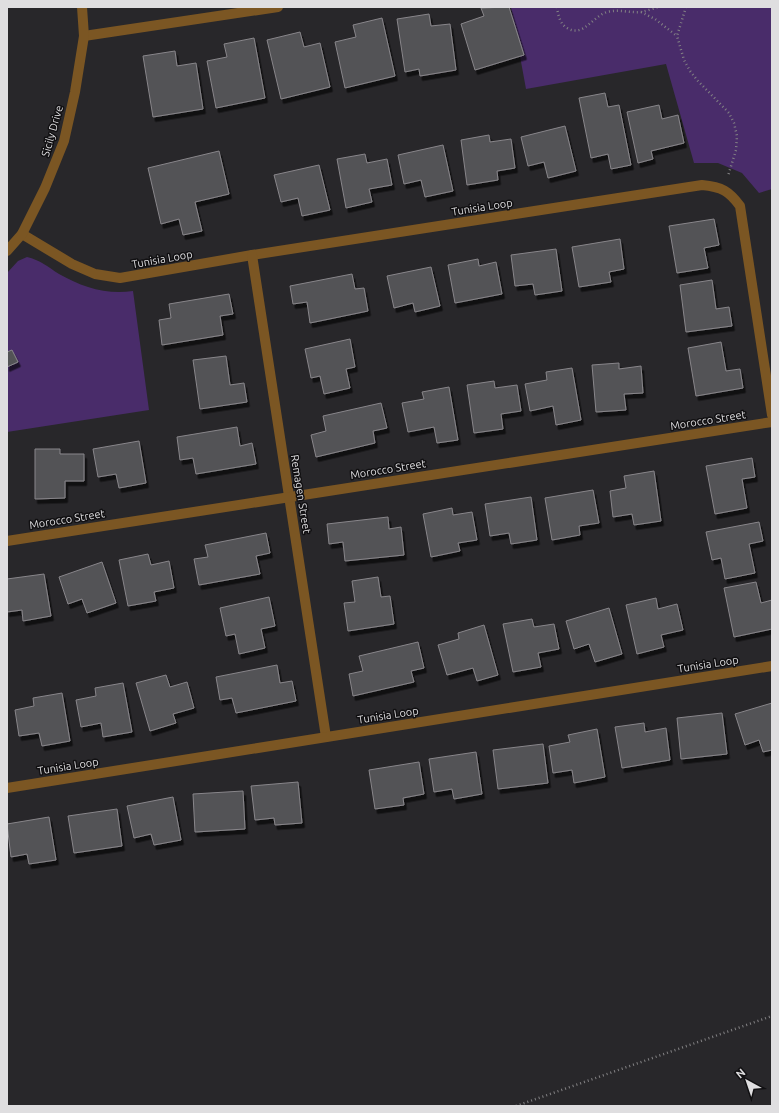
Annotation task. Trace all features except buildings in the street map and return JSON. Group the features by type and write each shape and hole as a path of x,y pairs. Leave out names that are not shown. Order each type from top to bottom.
{"street":[{"name":"Sicily Drive","path":"7,251 22,234 45,188 64,141 75,92 84,36 82,7"},
{"path":"84,36 278,7"},
{"name":"Tunisia Loop","path":"22,234 72,264 95,274 120,278 252,255 702,185 717,186 731,194 740,206 772,415"},
{"name":"Remagen Street","path":"252,255 326,737"},
{"name":"Morocco Street","path":"7,541 772,422"},
{"name":"Tunisia Loop","path":"7,788 772,666"}],"path":[{"path":"557,7 559,17 564,26 571,31 579,31 606,12 641,12 659,7"},
{"path":"686,7 677,36 679,47 690,72 729,113 734,123 737,136 736,150 731,169 722,189"},
{"path":"641,12 656,19 677,36"},
{"path":"516,1106 772,1016"}],"shaded area":[{"path":"511,7 772,7 772,189 759,193 742,173 718,163 694,163 666,64 526,89"},
{"path":"27,257 40,262 76,283 94,289 113,292 133,291 149,410 7,432 7,273 18,261"}]}
